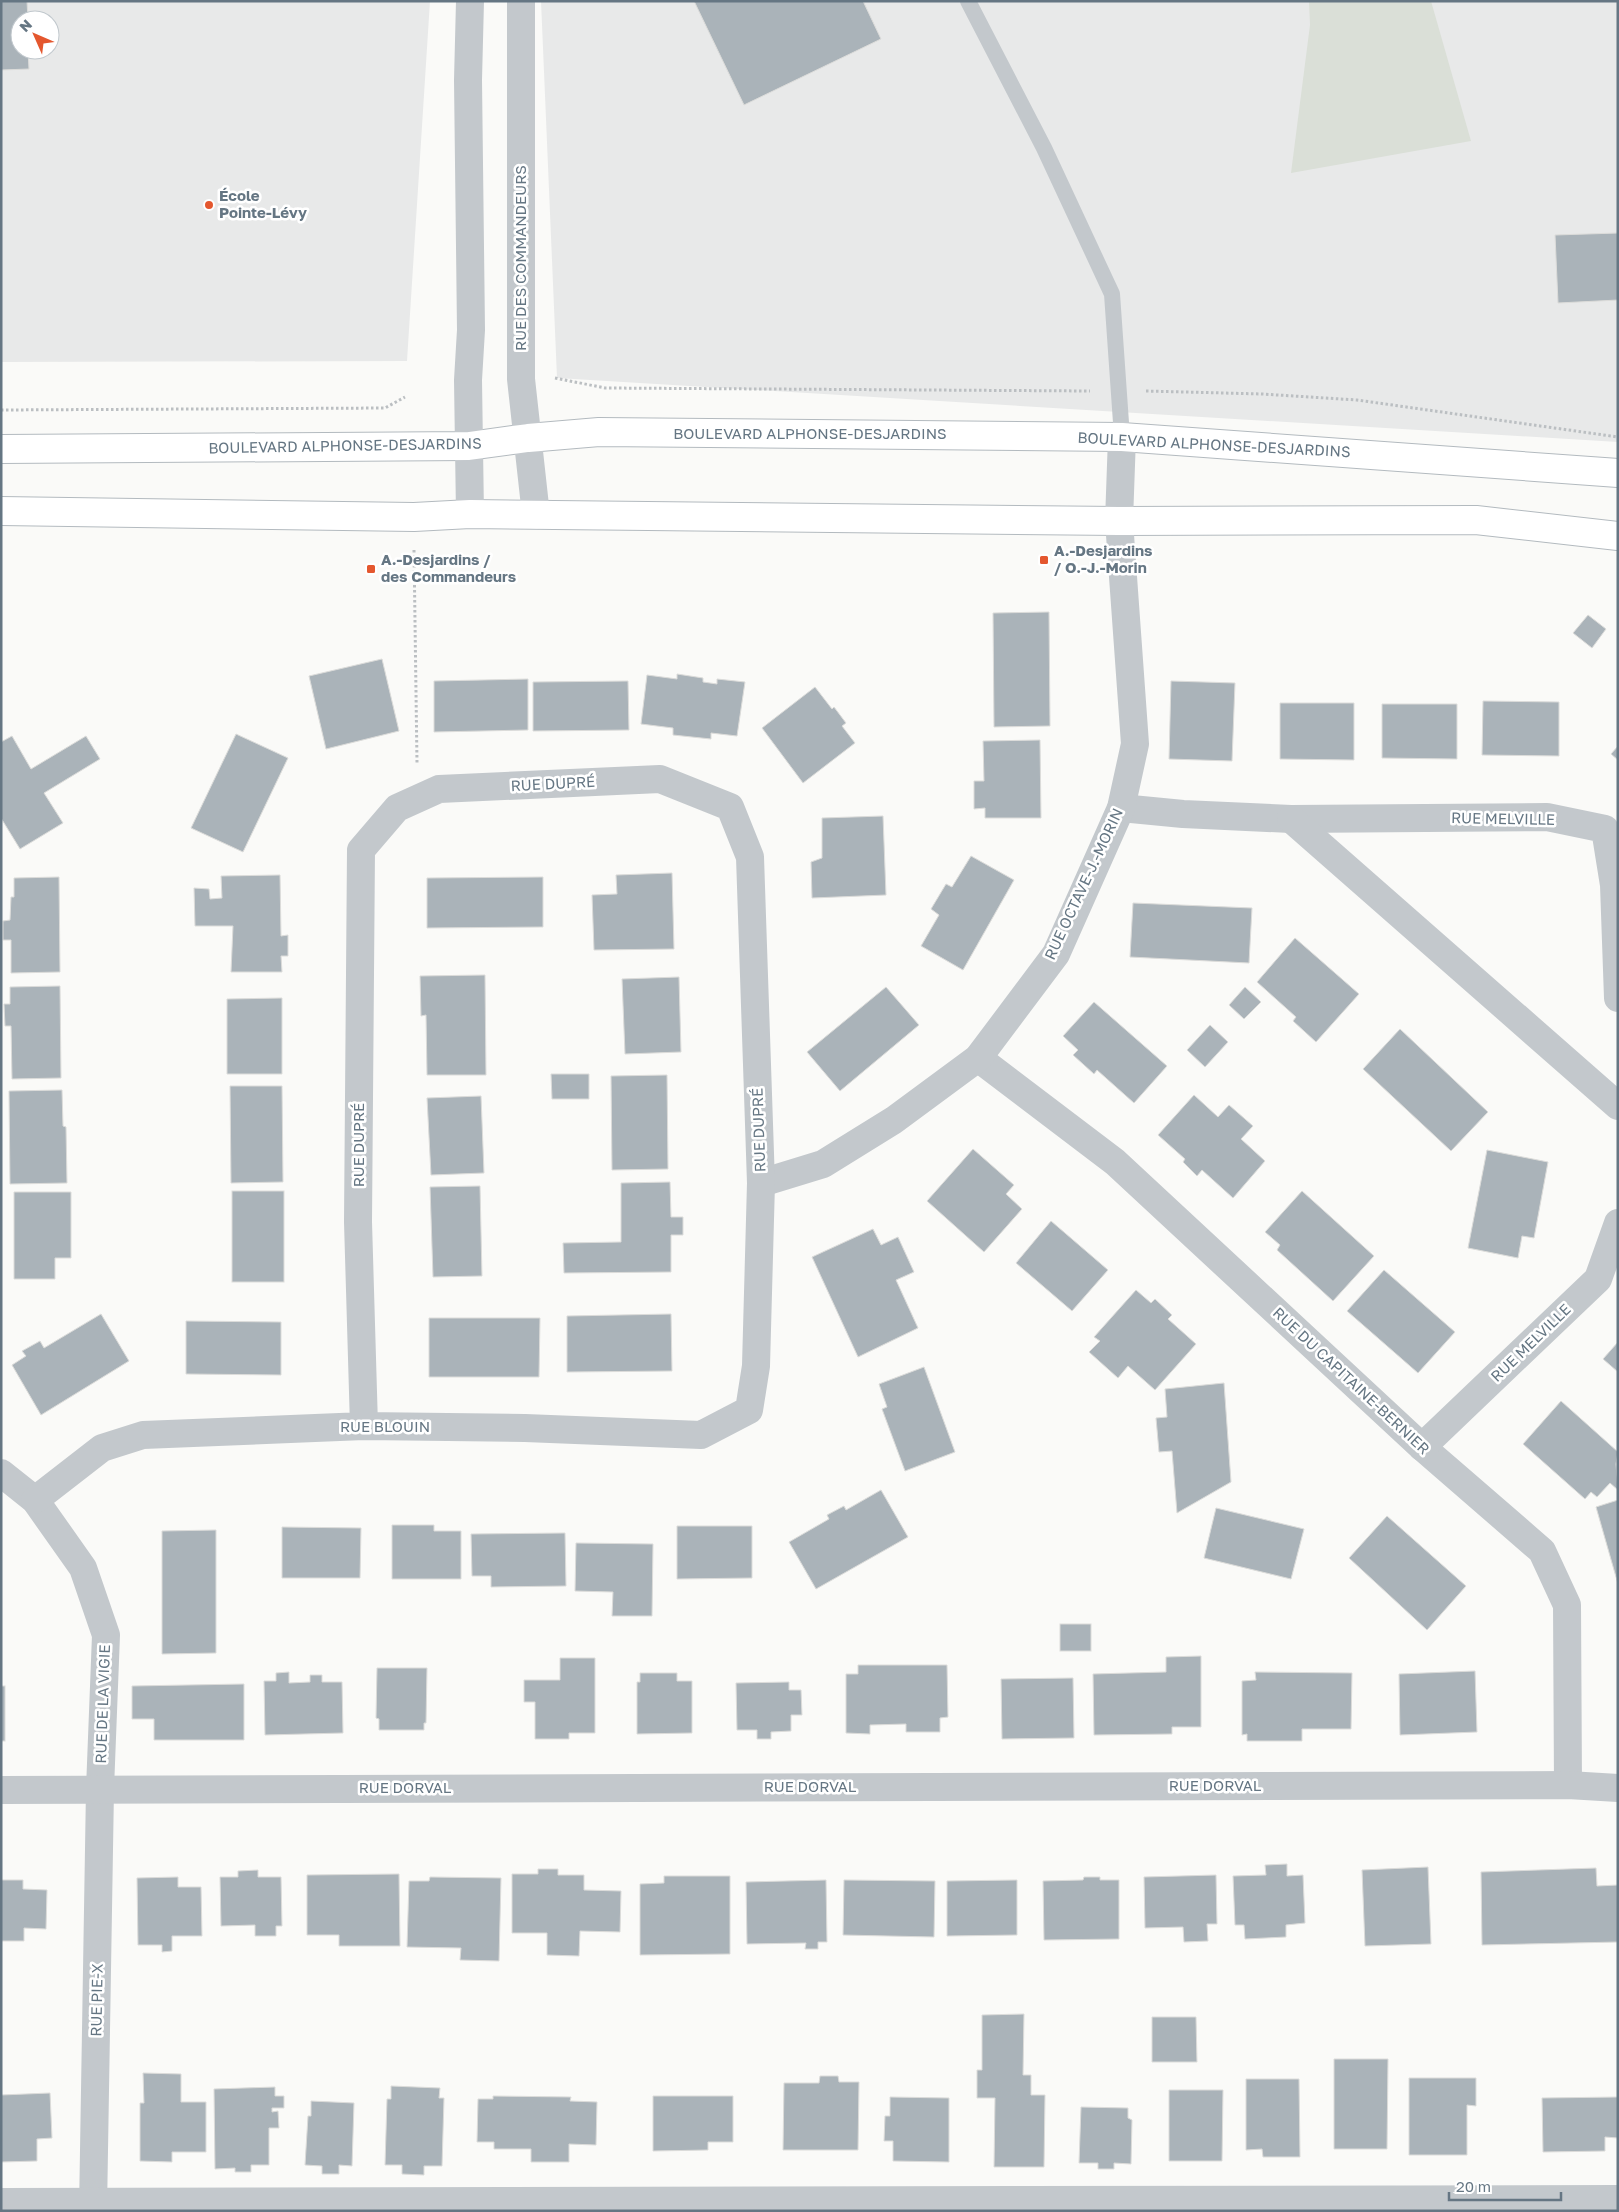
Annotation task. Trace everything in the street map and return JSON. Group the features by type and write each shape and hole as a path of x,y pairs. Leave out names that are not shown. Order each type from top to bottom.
{"main road":[{"name":"BOULEVARD ALPHONSE-DESJARDINS","path":"1,449 468,446 528,438 600,432 1122,436 1618,473"},
{"path":"1,511 414,517 470,514 1119,521 1476,520 1618,536"}],"street":[{"path":"470,1 468,80 470,321 468,446 470,514"},
{"name":"RUE DES COMMANDEURS","path":"521,1 522,379 536,515"},
{"name":"RUE OCTAVE-J.-MORIN","path":"761,1182 823,1164 894,1120 978,1058 1056,954 1121,808 1135,744 1119,521 1122,436"},
{"name":"RUE DUPRÉ","path":"364,1426 358,1222 360,850 397,808 439,789 660,779 730,807 750,857 761,1182 756,1366 749,1410"},
{"name":"RUE MELVILLE","path":"1121,808 1183,814 1291,819 1547,817 1605,829 1614,886 1618,998"},
{"path":"1291,819 1618,1106"},
{"name":"RUE DU CAPITAINE-BERNIER","path":"978,1058 1115,1162 1422,1447 1542,1551 1567,1605 1568,1785"},
{"name":"RUE MELVILLE","path":"1422,1447 1598,1278 1618,1223"},
{"name":"RUE BLOUIN","path":"35,1500 102,1448 142,1435 364,1426 525,1428 701,1435 749,1410"},
{"name":"RUE DE LA VIGIE","path":"1,1473 35,1500 83,1568 106,1635 100,1789"},
{"name":"RUE DORVAL","path":"1,1790 1568,1785 1618,1788"},
{"name":"RUE PIE-X","path":"93,2206 100,1789"},
{"path":"1,2202 93,2206 1618,2199"}],"lane":[{"path":"968,1 1044,148 1112,294 1122,436"}],"path":[{"path":"548,378 557,378 605,388 1089,391"},
{"path":"1142,391 1262,394 1357,400 1618,437"},
{"path":"1,410 385,408 404,397"},
{"path":"414,517 418,799"}],"shaded area":[{"name":"École Pointe-Lévy","path":"1,1 430,1 407,361 1,362"},
{"path":"541,1 1618,1 1618,442 557,378"},
{"path":"1309,1 1431,1 1471,141 1291,173 1310,25"}],"building":[{"path":"1,1 27,1 27,10 10,10 10,60 29,60 29,69 1,70"},
{"path":"694,1 863,1 881,39 744,105"},
{"path":"1618,233 1618,300 1558,303 1555,235"},
{"path":"1049,612 1050,726 994,727 993,613"},
{"path":"1588,615 1606,629 1592,648 1573,633"},
{"path":"382,659 399,731 326,749 309,676"},
{"path":"677,674 703,678 703,682 717,684 717,679 745,682 737,736 711,733 711,739 673,735 673,728 641,724 647,675 677,679"},
{"path":"528,679 528,730 434,732 434,681"},
{"path":"628,681 629,730 533,731 533,682"},
{"path":"1171,681 1235,683 1232,761 1169,759"},
{"path":"815,687 846,723 842,726 855,743 803,783 762,728"},
{"path":"1483,701 1559,702 1559,756 1482,755"},
{"path":"1280,703 1354,703 1354,760 1280,759"},
{"path":"1382,704 1457,704 1457,759 1382,758"},
{"path":"236,734 288,758 243,852 191,828"},
{"path":"12,736 31,769 86,736 100,759 44,793 63,823 20,849 1,818 1,742"},
{"path":"1040,740 1041,818 985,818 985,808 974,809 974,781 984,781 983,741"},
{"path":"1618,746 1618,760 1611,754"},
{"path":"883,816 886,895 812,898 811,862 822,858 822,818"},
{"path":"971,856 1014,880 963,970 921,946 939,915 931,909 946,884 952,887"},
{"path":"672,873 674,949 594,950 592,895 617,894 616,875"},
{"path":"280,875 281,936 288,935 288,956 281,956 282,972 231,972 233,926 195,926 194,888 209,889 210,899 222,898 221,876"},
{"path":"59,877 60,972 11,973 11,940 3,940 3,921 10,920 11,897 14,897 14,878"},
{"path":"543,877 543,927 427,928 427,878"},
{"path":"1133,903 1252,908 1249,963 1130,957"},
{"path":"1295,938 1359,994 1316,1042 1293,1021 1296,1017 1257,982"},
{"path":"485,975 486,1075 427,1075 426,1015 421,1016 420,976"},
{"path":"679,977 681,1052 625,1054 622,979"},
{"path":"60,986 61,1078 12,1079 11,1026 5,1026 4,1004 10,1004 10,987"},
{"path":"886,987 919,1025 840,1091 807,1052"},
{"path":"1245,987 1261,1002 1244,1019 1229,1005"},
{"path":"282,998 282,1074 227,1074 227,999"},
{"path":"1094,1002 1167,1066 1134,1103 1097,1070 1094,1074 1073,1055 1078,1050 1063,1036"},
{"path":"1210,1025 1228,1042 1205,1067 1187,1050"},
{"path":"1400,1029 1488,1112 1451,1151 1363,1069"},
{"path":"551,1074 589,1074 589,1099 552,1099"},
{"path":"667,1075 668,1169 612,1170 611,1076"},
{"path":"230,1086 282,1086 283,1182 231,1183"},
{"path":"62,1090 63,1126 66,1127 67,1183 10,1184 9,1091"},
{"path":"1194,1095 1218,1117 1229,1105 1253,1126 1241,1139 1265,1161 1233,1198 1202,1170 1197,1176 1183,1162 1185,1159 1158,1135"},
{"path":"481,1096 484,1173 431,1175 427,1098"},
{"path":"973,1149 1014,1185 1006,1194 1022,1209 984,1252 927,1201"},
{"path":"1487,1150 1548,1162 1534,1238 1522,1236 1518,1258 1468,1248"},
{"path":"670,1182 671,1217 683,1217 683,1235 671,1235 671,1272 564,1273 563,1243 621,1242 621,1183"},
{"path":"480,1186 482,1276 433,1277 430,1187"},
{"path":"232,1191 284,1191 284,1282 232,1282"},
{"path":"1302,1191 1374,1256 1333,1301 1277,1250 1280,1245 1265,1232"},
{"path":"14,1192 71,1192 71,1258 55,1258 55,1279 14,1279"},
{"path":"1051,1221 1108,1270 1072,1311 1016,1263"},
{"path":"873,1229 881,1245 898,1237 914,1272 896,1280 918,1328 858,1357 812,1257"},
{"path":"1384,1270 1455,1332 1418,1373 1347,1311"},
{"path":"1136,1290 1151,1303 1155,1299 1172,1315 1168,1319 1196,1344 1155,1390 1128,1366 1118,1378 1089,1352 1100,1341 1094,1337"},
{"path":"101,1314 129,1361 41,1415 12,1365 26,1356 22,1351 40,1341 44,1348"},
{"path":"671,1314 672,1371 567,1372 567,1316"},
{"path":"429,1318 540,1318 539,1377 429,1377"},
{"path":"186,1321 281,1322 281,1375 186,1374"},
{"path":"1618,1342 1618,1372 1603,1359"},
{"path":"924,1367 955,1452 905,1471 882,1409 887,1407 879,1384"},
{"path":"1224,1383 1231,1482 1177,1513 1172,1451 1159,1452 1156,1418 1167,1417 1165,1389"},
{"path":"1561,1401 1618,1452 1616,1464 1618,1490 1610,1483 1597,1497 1591,1492 1585,1499 1523,1444"},
{"path":"881,1490 908,1537 816,1589 789,1542 829,1519 827,1515 844,1506 846,1510"},
{"path":"1618,1500 1618,1584 1596,1507"},
{"path":"1216,1508 1304,1529 1291,1579 1204,1558"},
{"path":"1387,1516 1466,1586 1427,1630 1349,1558"},
{"path":"392,1525 434,1525 434,1531 461,1531 461,1579 392,1579"},
{"path":"677,1526 752,1526 752,1578 677,1579"},
{"path":"282,1527 361,1528 360,1578 282,1578"},
{"path":"216,1530 216,1653 162,1654 162,1531"},
{"path":"565,1533 566,1586 491,1587 491,1576 472,1576 471,1534"},
{"path":"576,1543 653,1544 652,1616 612,1616 613,1592 575,1591"},
{"path":"1060,1624 1091,1624 1091,1651 1060,1651"},
{"path":"1201,1656 1201,1727 1172,1727 1172,1734 1094,1735 1093,1674 1166,1672 1166,1657"},
{"path":"560,1658 595,1658 595,1733 569,1733 569,1739 535,1739 535,1702 524,1702 524,1680 560,1680"},
{"path":"858,1665 947,1665 948,1717 940,1718 940,1732 906,1732 906,1724 870,1725 870,1734 846,1733 846,1674 858,1674"},
{"path":"377,1668 427,1668 426,1723 424,1723 424,1730 379,1730 379,1719 376,1718"},
{"path":"1475,1671 1477,1732 1400,1735 1399,1674"},
{"path":"289,1672 289,1683 310,1682 310,1675 322,1675 322,1682 342,1682 343,1733 265,1735 264,1681 276,1681 276,1673"},
{"path":"1255,1672 1352,1673 1351,1729 1302,1729 1302,1741 1247,1741 1247,1734 1242,1735 1242,1681 1256,1680"},
{"path":"640,1673 677,1673 677,1681 692,1681 692,1733 637,1734 637,1682 640,1682"},
{"path":"1073,1678 1074,1738 1002,1739 1001,1679"},
{"path":"789,1682 789,1690 801,1690 802,1715 791,1715 791,1731 771,1732 771,1739 757,1739 757,1730 737,1730 736,1683"},
{"path":"244,1684 244,1740 154,1740 154,1719 132,1719 132,1686"},
{"path":"1,1686 5,1686 5,1741 1,1741"},
{"path":"1287,1864 1287,1876 1303,1875 1305,1923 1286,1925 1286,1937 1245,1939 1244,1925 1235,1925 1233,1876 1266,1875 1265,1865"},
{"path":"1428,1867 1431,1944 1365,1946 1362,1870"},
{"path":"1596,1868 1597,1886 1618,1885 1618,1942 1482,1945 1481,1872"},
{"path":"538,1869 558,1869 558,1875 584,1875 584,1890 621,1891 620,1932 580,1931 579,1956 547,1955 547,1933 512,1933 512,1874 538,1874"},
{"path":"258,1870 258,1877 281,1877 282,1926 276,1926 276,1936 255,1936 255,1925 221,1926 220,1877 238,1877 238,1871"},
{"path":"399,1874 400,1946 339,1946 339,1935 307,1935 307,1875"},
{"path":"1216,1875 1217,1924 1207,1924 1208,1941 1184,1942 1183,1927 1145,1928 1144,1877"},
{"path":"664,1876 730,1876 730,1954 640,1955 640,1884 664,1883"},
{"path":"178,1877 178,1887 201,1887 202,1936 172,1936 172,1951 162,1952 162,1945 138,1945 137,1878"},
{"path":"430,1877 501,1878 499,1961 460,1960 461,1948 407,1947 409,1881 429,1881"},
{"path":"1084,1877 1100,1877 1100,1880 1119,1880 1119,1939 1044,1940 1043,1881 1083,1880"},
{"path":"1,1880 23,1880 23,1889 47,1890 46,1929 24,1928 24,1941 1,1941"},
{"path":"826,1880 827,1942 818,1942 818,1949 805,1949 806,1943 747,1944 746,1882"},
{"path":"844,1880 935,1881 934,1937 843,1935"},
{"path":"1017,1880 1017,1935 947,1936 947,1881"},
{"path":"1024,2014 1023,2075 1031,2075 1031,2095 1045,2095 1044,2167 994,2167 995,2098 977,2098 977,2070 982,2070 982,2015"},
{"path":"1152,2017 1196,2017 1197,2062 1152,2062"},
{"path":"1334,2059 1388,2059 1387,2149 1334,2149"},
{"path":"143,2073 181,2074 181,2102 206,2102 206,2152 172,2152 172,2162 140,2161 140,2103 144,2103"},
{"path":"820,2076 838,2076 839,2082 859,2082 858,2150 783,2150 784,2083 819,2083"},
{"path":"1409,2078 1476,2078 1476,2106 1467,2105 1467,2155 1409,2155"},
{"path":"1246,2079 1299,2079 1300,2157 1263,2157 1262,2149 1246,2150"},
{"path":"391,2086 440,2088 439,2098 444,2098 442,2166 424,2166 424,2175 402,2174 402,2165 385,2165 387,2099 391,2099"},
{"path":"275,2087 275,2096 284,2096 284,2108 272,2108 272,2112 278,2111 279,2128 269,2128 269,2165 251,2165 251,2172 235,2172 235,2168 215,2169 214,2089"},
{"path":"1169,2090 1223,2090 1222,2161 1169,2161"},
{"path":"50,2093 52,2138 37,2139 37,2161 1,2162 1,2095"},
{"path":"493,2096 571,2097 570,2101 597,2102 596,2145 569,2144 569,2162 531,2162 531,2149 494,2149 494,2142 477,2142 478,2099 493,2099"},
{"path":"653,2096 733,2096 733,2142 708,2142 708,2150 653,2151"},
{"path":"890,2097 949,2098 949,2162 893,2161 893,2141 884,2141 885,2116 890,2116"},
{"path":"1618,2097 1618,2138 1605,2137 1605,2151 1543,2152 1542,2098"},
{"path":"311,2101 354,2103 352,2166 339,2165 339,2174 322,2174 322,2166 305,2165 308,2116 311,2116"},
{"path":"1081,2107 1128,2108 1128,2118 1132,2120 1131,2164 1114,2163 1114,2169 1098,2169 1098,2163 1079,2163"}],"place":[{"name":"École Pointe-Lévy","path":"209,205"},
{"name":"A.-Desjardins / O.-J.-Morin","path":"1044,560"},
{"name":"A.-Desjardins / des Commandeurs","path":"371,569"}]}
